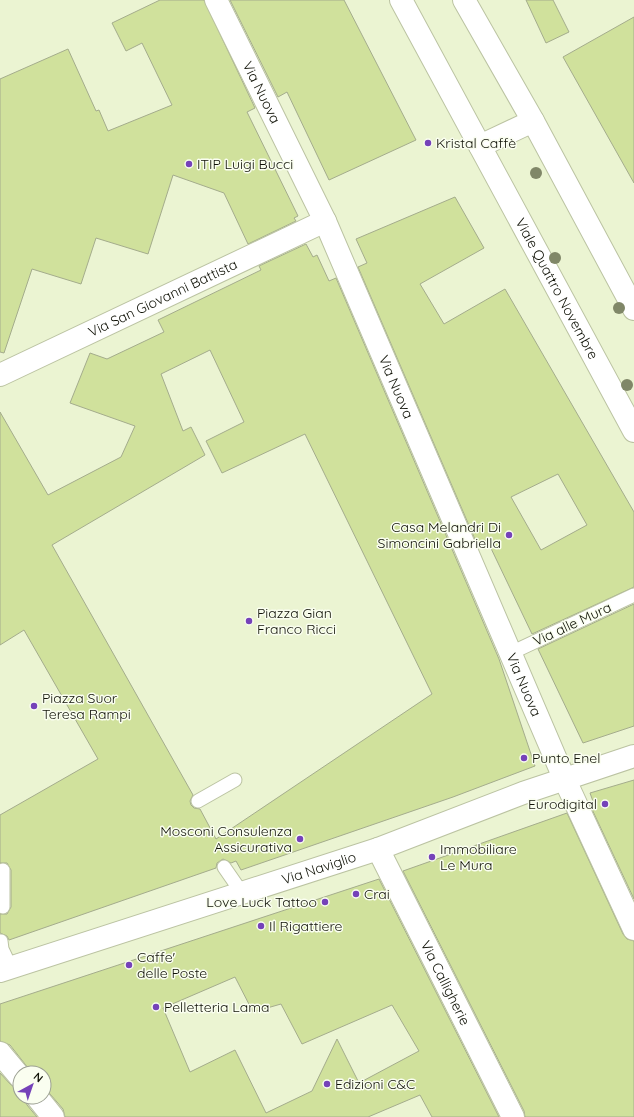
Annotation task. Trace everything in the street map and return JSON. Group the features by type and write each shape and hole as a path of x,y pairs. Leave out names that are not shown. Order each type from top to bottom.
{"street":[{"name":"Via Nuova","path":"216,0 325,222 564,778 634,929"},
{"name":"Viale Quattro Novembre","path":"401,0 634,431"},
{"path":"464,0 533,121 634,309"},
{"path":"480,146 533,121"},
{"name":"Via San Giovanni Battista","path":"0,374 325,222"},
{"name":"Via Naviglio","path":"5,970 378,849 564,778 634,756"},
{"name":"Via Calligherie","path":"378,849 513,1117"},
{"path":"0,1053 12,1067"},
{"path":"44,1105 54,1117"}],"lane":[{"name":"Via alle Mura","path":"511,653 634,595"},
{"path":"198,801 234,780"},
{"path":"224,867 242,893"},
{"path":"3,870 3,907"},
{"path":"1,941 5,970"}],"building":[{"name":"ITIP Luigi Bucci","path":"160,0 204,0 255,108 247,112 298,216 294,218 296,221 248,244 224,193 173,175 148,254 96,238 81,284 32,269 4,353 0,352 0,79 68,49 96,111 99,110 108,131 172,105 142,43 126,51 112,23"},
{"path":"230,0 344,0 416,140 329,180 287,92 278,97"},
{"path":"526,0 553,0 569,32 546,43"},
{"path":"634,17 634,183 563,57"},
{"path":"455,197 484,248 420,284 444,324 505,289 634,512 634,587 532,634 487,540 477,544 358,267 367,263 356,239","holes":["558,474 587,525 541,550 511,497"]},
{"path":"306,244 313,257 317,255 329,281 336,278 499,659 535,766 453,797 241,870 236,861 231,863 223,859 217,863 216,868 9,940 7,936 0,933 0,914 7,914 11,907 11,870 7,863 0,863 0,815 98,759 24,630 0,645 0,412 48,495 121,457 135,426 70,403 90,353 107,359 164,332 158,320 261,270 259,266","holes":["210,350 244,422 206,441 222,473 305,434 432,694 216,839 200,809 194,808 191,805 190,801 193,795 52,545 205,455 191,427 183,431 161,374"]},
{"path":"634,604 634,726 583,743 538,649"},
{"path":"634,780 634,899 590,805 594,804 590,793"},
{"path":"567,813 623,934 627,939 634,941 634,1117 525,1117 524,1111 403,871"},
{"path":"379,879 499,1117 432,1117 420,1095 368,1117 65,1117 63,1109 52,1096 52,1065 26,1065 10,1045 0,1041 0,1004","holes":["235,977 253,1012 281,1004 302,1044 392,1005 419,1051 359,1083 337,1039 312,1091 266,1113 235,1050 190,1072 163,1008"]},
{"path":"0,1073 12,1085 12,1105 27,1105 37,1117 0,1117"}],"place":[{"name":"Kristal Caffè","path":"428,143"},
{"name":"ITIP Luigi Bucci","path":"189,164"},
{"name":"Casa Melandri Di Simoncini Gabriella","path":"509,535"},
{"name":"Piazza Gian Franco Ricci","path":"249,621"},
{"name":"Piazza Suor Teresa Rampi","path":"34,706"},
{"name":"Punto Enel","path":"524,758"},
{"name":"Eurodigital","path":"605,804"},
{"name":"Mosconi Consulenza Assicurativa","path":"300,839"},
{"name":"Immobiliare Le Mura","path":"432,857"},
{"name":"Crai","path":"356,894"},
{"name":"Love Luck Tattoo","path":"325,902"},
{"name":"Il Rigattiere","path":"261,926"},
{"name":"Caffe' delle Poste","path":"129,965"},
{"name":"Pelletteria Lama","path":"156,1007"},
{"name":"Edizioni C&C","path":"327,1084"}]}
